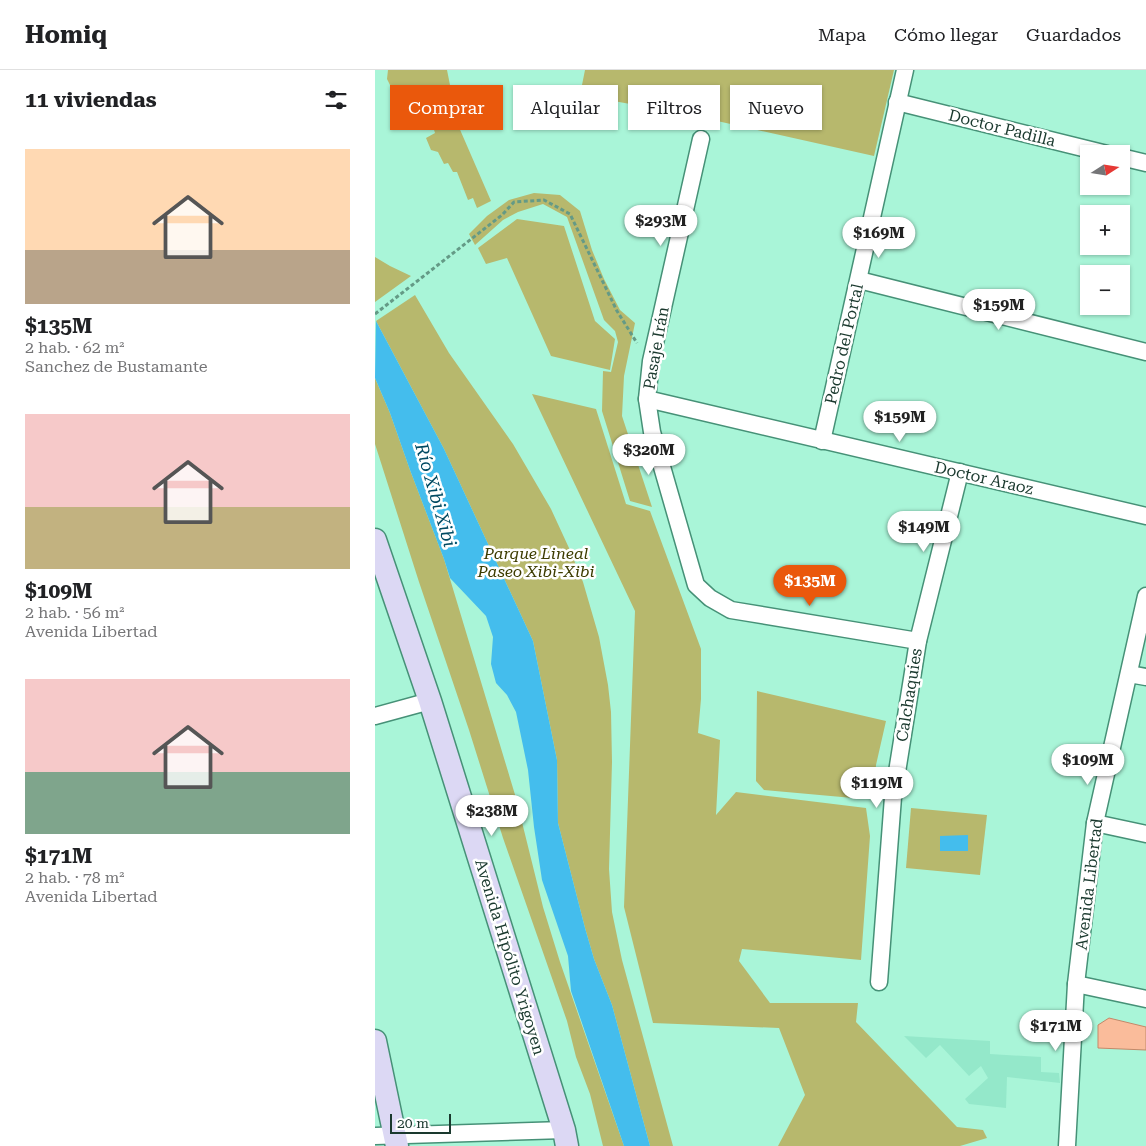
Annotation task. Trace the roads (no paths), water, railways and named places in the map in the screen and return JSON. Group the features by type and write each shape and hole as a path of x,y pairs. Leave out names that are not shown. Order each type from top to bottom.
{"main road":[{"name":"Avenida Hipólito Yrigoyen","path":"375,540 430,701 565,1138"},
{"path":"375,1041 389,1139"}],"street":[{"name":"Pedro del Portal","path":"822,441 905,70"},
{"name":"Doctor Padilla","path":"897,102 1080,147"},
{"name":"Pasaje Irán","path":"701,139 651,361 647,399 652,432 697,584 711,598 731,610 917,641"},
{"path":"1130,159 1146,163"},
{"path":"859,280 1146,352"},
{"name":"Doctor Araoz","path":"647,399 1146,516"},
{"name":"Calchaquies","path":"879,982 893,797 917,641 960,472"},
{"name":"Avenida Libertad","path":"1067,1146 1076,984 1095,823 1146,596"},
{"path":"1129,674 1146,677"},
{"path":"375,716 430,701"},
{"path":"1095,823 1146,834"},
{"path":"1076,984 1146,999"},
{"path":"389,1139 565,1138"}],"water":[{"name":"Río Xibi Xibi","path":"376,321 444,449 533,641 557,760 558,823 585,928 594,959 612,1005 650,1146 624,1146 571,991 568,956 542,880 528,770 516,712 507,695 496,683 491,664 493,637 486,616 450,578 390,413 375,378"},
{"path":"968,835 968,851 940,851 940,836"}],"park label":[{"name":"Parque Lineal Paseo Xibi-Xibi","path":"536,562"}]}
